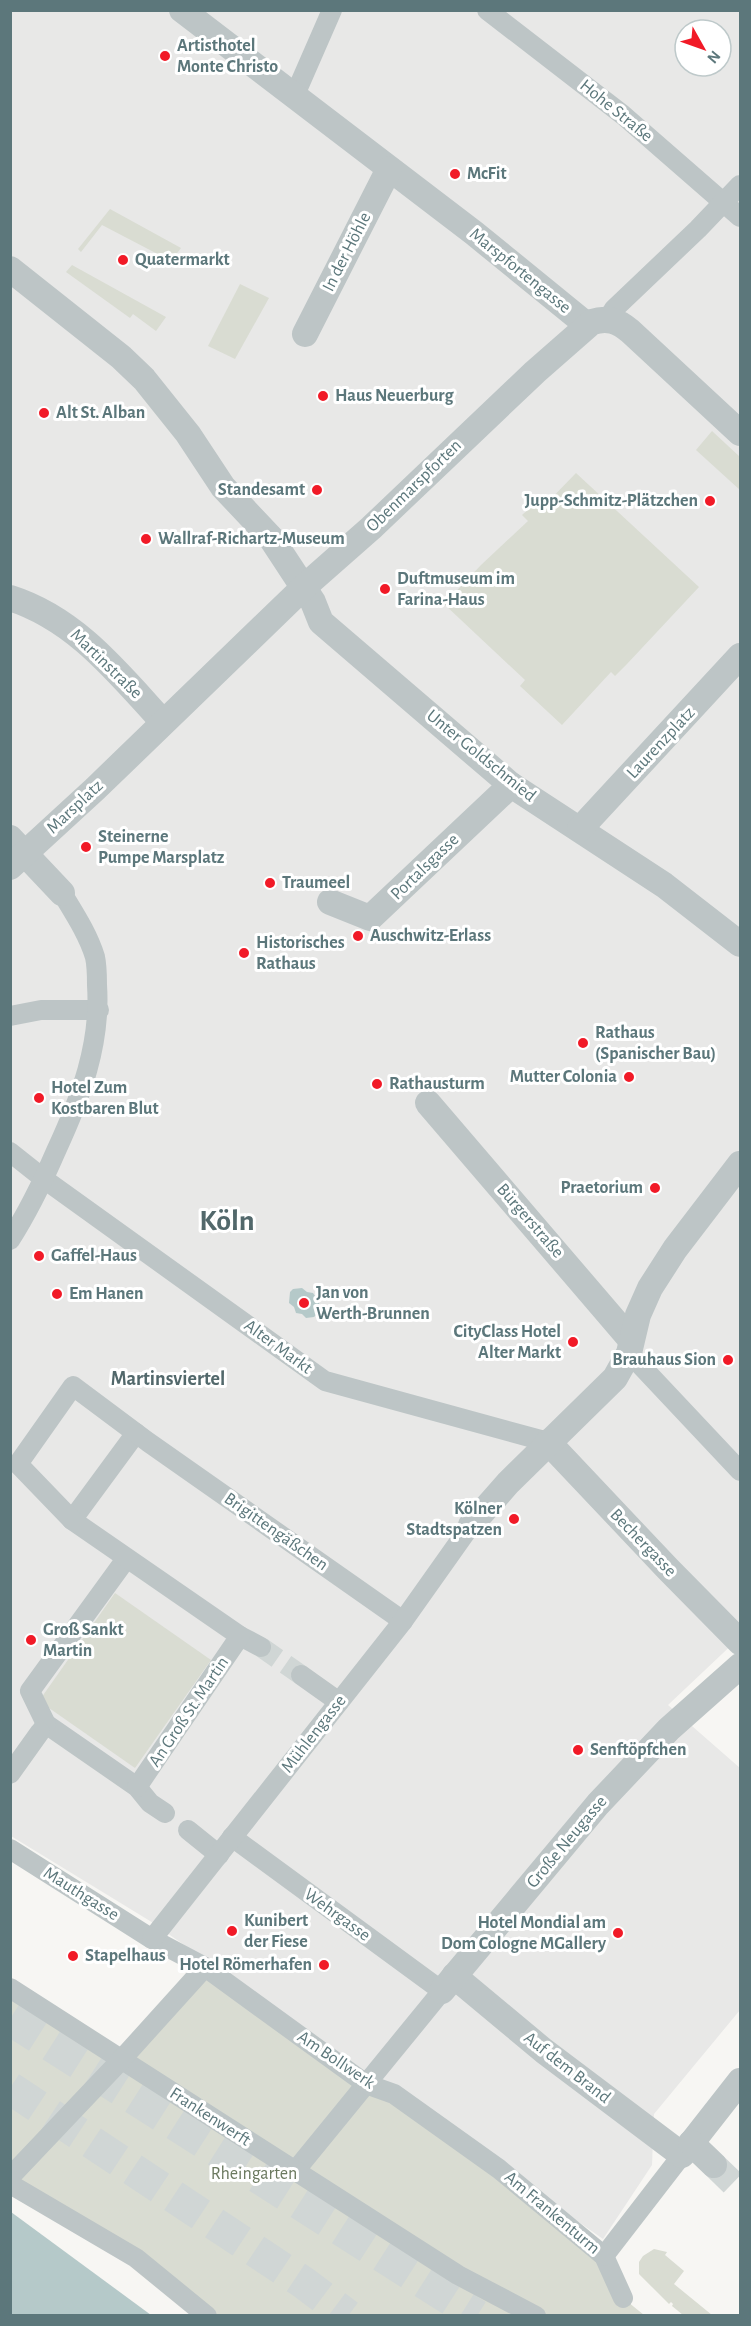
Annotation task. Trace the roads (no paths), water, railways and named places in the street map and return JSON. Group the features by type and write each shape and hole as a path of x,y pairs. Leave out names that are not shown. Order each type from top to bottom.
{"street":[{"name":"Marspfortengasse","path":"182,10 474,233 598,322 622,324 741,433"},
{"path":"294,97 332,10"},
{"name":"Hohe Straße","path":"486,10 623,115 741,217"},
{"name":"In der Höhle","path":"305,334 389,169"},
{"name":"Obenmarspforten","path":"163,722 461,441 614,309 741,185"},
{"name":"Unter Goldschmied","path":"10,269 112,350 144,379 189,434 223,487 271,538 304,587 321,622 511,785 664,885 741,944"},
{"name":"Martinstraße","path":"10,598 28,603 61,621 83,638 163,722"},
{"name":"Laurenzplatz","path":"580,829 741,656"},
{"name":"Marsplatz","path":"62,893 15,853 95,789 163,722"},
{"name":"Portalsgasse","path":"330,902 370,918 511,785"},
{"path":"10,1240 23,1221 44,1179 83,1087 94,1045 99,1010 95,959 85,931 62,893"},
{"path":"10,1016 41,1010 99,1010"},
{"name":"Bürgerstraße","path":"428,1103 630,1346"},
{"name":"Alter Markt","path":"10,1152 44,1179 325,1381 548,1442"},
{"path":"471,1525 548,1442 615,1378 630,1346 638,1315 666,1262 741,1164"},
{"path":"630,1346 741,1471"},
{"path":"72,1520 142,1438 73,1386 14,1461 72,1520 240,1636 261,1647"},
{"name":"Brigittengäßchen","path":"142,1438 403,1621"},
{"name":"Bechergasse","path":"548,1442 668,1569 741,1642"},
{"name":"Mühlengasse","path":"152,1939 403,1621 471,1525"},
{"path":"126,1558 30,1691 43,1728 137,1787 150,1803 165,1813"},
{"name":"An Groß St. Martin","path":"137,1787 240,1636"},
{"name":"Große Neugasse","path":"295,2171 598,1804 669,1729 741,1666"},
{"path":"301,1675 339,1702"},
{"path":"10,1774 43,1728"},
{"path":"188,1830 219,1855"},
{"name":"Wehrgasse","path":"232,1837 448,1984"},
{"name":"Mauthgasse","path":"10,1849 152,1939"},
{"name":"Am Bollwerk","path":"152,1939 205,1967 366,2084 394,2094 499,2169"},
{"path":"10,2177 205,1967"},
{"name":"Auf dem Brand","path":"448,1984 687,2149 714,2165"},
{"name":"Frankenwerft","path":"10,1988 458,2275 536,2316"},
{"path":"623,2298 604,2256 741,2081"},
{"name":"Am Frankenturm","path":"499,2169 604,2256"},
{"path":"10,2184 136,2258 207,2316"}],"tunnel":[{"path":"261,1647 301,1675"},
{"path":"10,2019 477,2316"},
{"path":"10,2088 304,2283 348,2316"},
{"path":"714,2165 740,2190"}],"place":[{"name":"Artisthotel Monte Christo","path":"165,56"},
{"name":"McFit","path":"455,174"},
{"name":"Quatermarkt","path":"123,260"},
{"name":"Haus Neuerburg","path":"323,396"},
{"name":"Alt St. Alban","path":"44,413"},
{"name":"Standesamt","path":"317,490"},
{"name":"Jupp-Schmitz-Plätzchen","path":"710,501"},
{"name":"Wallraf-Richartz-Museum","path":"146,539"},
{"name":"Duftmuseum im Farina-Haus","path":"385,589"},
{"name":"Steinerne Pumpe Marsplatz","path":"86,847"},
{"name":"Traumeel","path":"270,883"},
{"name":"Auschwitz-Erlass","path":"358,936"},
{"name":"Historisches Rathaus","path":"244,953"},
{"name":"Rathaus (Spanischer Bau)","path":"583,1043"},
{"name":"Mutter Colonia","path":"629,1077"},
{"name":"Rathausturm","path":"377,1084"},
{"name":"Hotel Zum Kostbaren Blut","path":"39,1098"},
{"name":"Praetorium","path":"655,1188"},
{"name":"Gaffel-Haus","path":"39,1256"},
{"name":"Em Hanen","path":"57,1294"},
{"name":"Jan von Werth-Brunnen","path":"304,1303"},
{"name":"CityClass Hotel Alter Markt","path":"573,1342"},
{"name":"Brauhaus Sion","path":"728,1360"},
{"name":"Kölner Stadtspatzen","path":"514,1519"},
{"name":"Groß Sankt Martin","path":"31,1640"},
{"name":"Senftöpfchen","path":"578,1750"},
{"name":"Kunibert der Fiese","path":"232,1931"},
{"name":"Hotel Mondial am Dom Cologne MGallery","path":"618,1933"},
{"name":"Stapelhaus","path":"73,1956"},
{"name":"Hotel Römerhafen","path":"324,1965"}],"district":[{"name":"Köln","path":"227,1221"},
{"name":"Martinsviertel","path":"168,1379"}],"park label":[{"name":"Rheingarten","path":"254,2174"}]}
